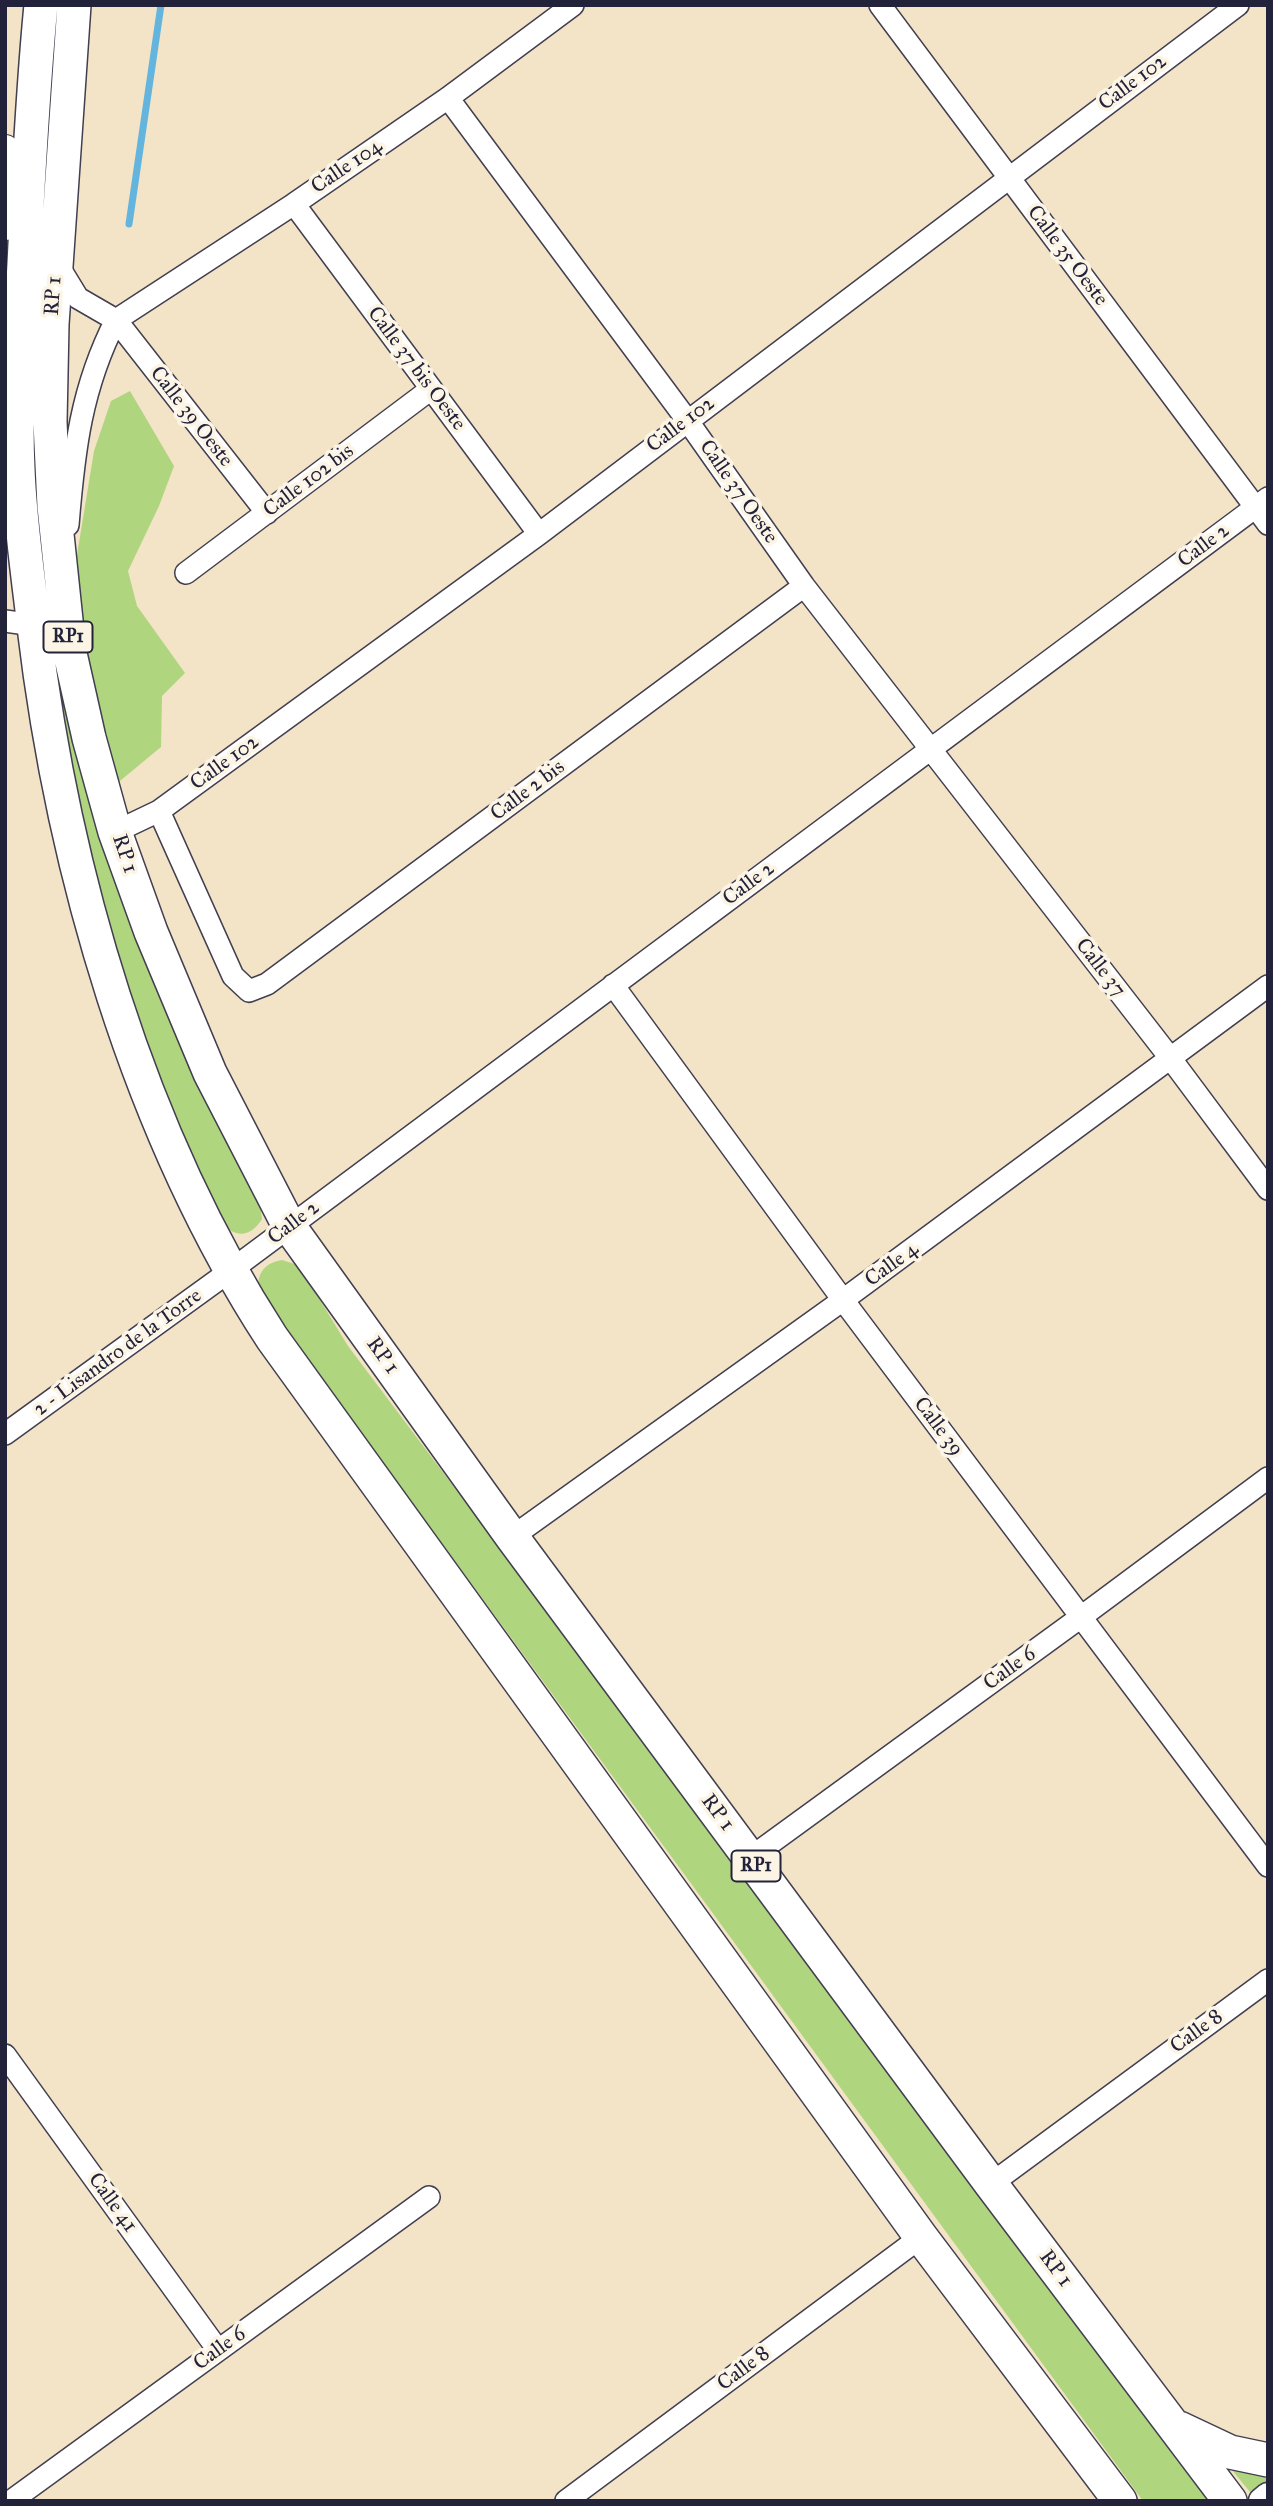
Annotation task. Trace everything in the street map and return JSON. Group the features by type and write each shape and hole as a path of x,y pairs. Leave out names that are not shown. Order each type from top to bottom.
{"main road":[{"name":"RP 1","path":"41,5 33,94 18,399 21,525 43,695 68,825 100,952 142,1076 170,1143 230,1271 272,1338 921,2237 1120,2501"},
{"name":"RP 1","path":"35,621 62,584 54,506 50,422 56,262 74,5"},
{"path":"5,150 5,225"},
{"name":"RP 1","path":"35,621 69,649 89,738 115,832 151,932 210,1073 289,1226 512,1537 991,2184 1230,2501"},
{"path":"1174,2426 1214,2446 1245,2457 1268,2460"}],"street":[{"name":"Calle 104","path":"116,320 294,204 448,98 573,5"},
{"name":"Calle 35 Oeste","path":"880,5 1008,177 1264,509"},
{"name":"Calle 102","path":"115,832 159,811 539,534 1238,5"},
{"name":"Calle 37 Oeste","path":"448,98 687,420 804,586 930,749"},
{"name":"Calle 37 bis Oeste","path":"294,204 539,534"},
{"path":"56,262 78,298 116,320 101,349 82,408 62,584"},
{"name":"Calle 39 Oeste","path":"116,320 267,513"},
{"name":"Calle 102 bis","path":"186,573 431,389"},
{"name":"Calle 2","path":"230,1271 930,749 1264,509"},
{"name":"Calle 2 bis","path":"159,811 233,976 249,991 267,984 804,586"},
{"name":"Calle 37","path":"930,749 1171,1059 1268,1189"},
{"name":"Calle 39","path":"613,985 843,1300 1268,1866"},
{"name":"Calle 4","path":"512,1537 843,1300 1268,986"},
{"name":"2 - Lisandro de la Torre","path":"5,1434 230,1271"},
{"name":"Calle 6","path":"750,1858 1082,1618 1268,1478"},
{"name":"Calle 8","path":"991,2184 1268,1980"},
{"name":"Calle 41","path":"5,2055 218,2350"},
{"name":"Calle 6","path":"11,2501 429,2197"},
{"name":"Calle 8","path":"566,2501 921,2237"},
{"path":"1262,2501 1268,2496"}],"green space":[{"path":"130,391 174,466 159,506 128,571 137,606 185,673 162,696 161,747 109,790 81,643 76,561 94,451 111,401"},
{"path":"47,433 71,676 260,1203 262,1219 254,1229 244,1234 233,1232 223,1224 172,1111 113,949 81,827 54,683"},
{"path":"282,1260 298,1265 348,1346 1207,2489 1212,2501 1143,2501 261,1296 261,1272 269,1264"},
{"path":"1222,2458 1268,2466 1268,2488 1255,2498"}],"waterway":[{"path":"129,224 161,5"}]}
